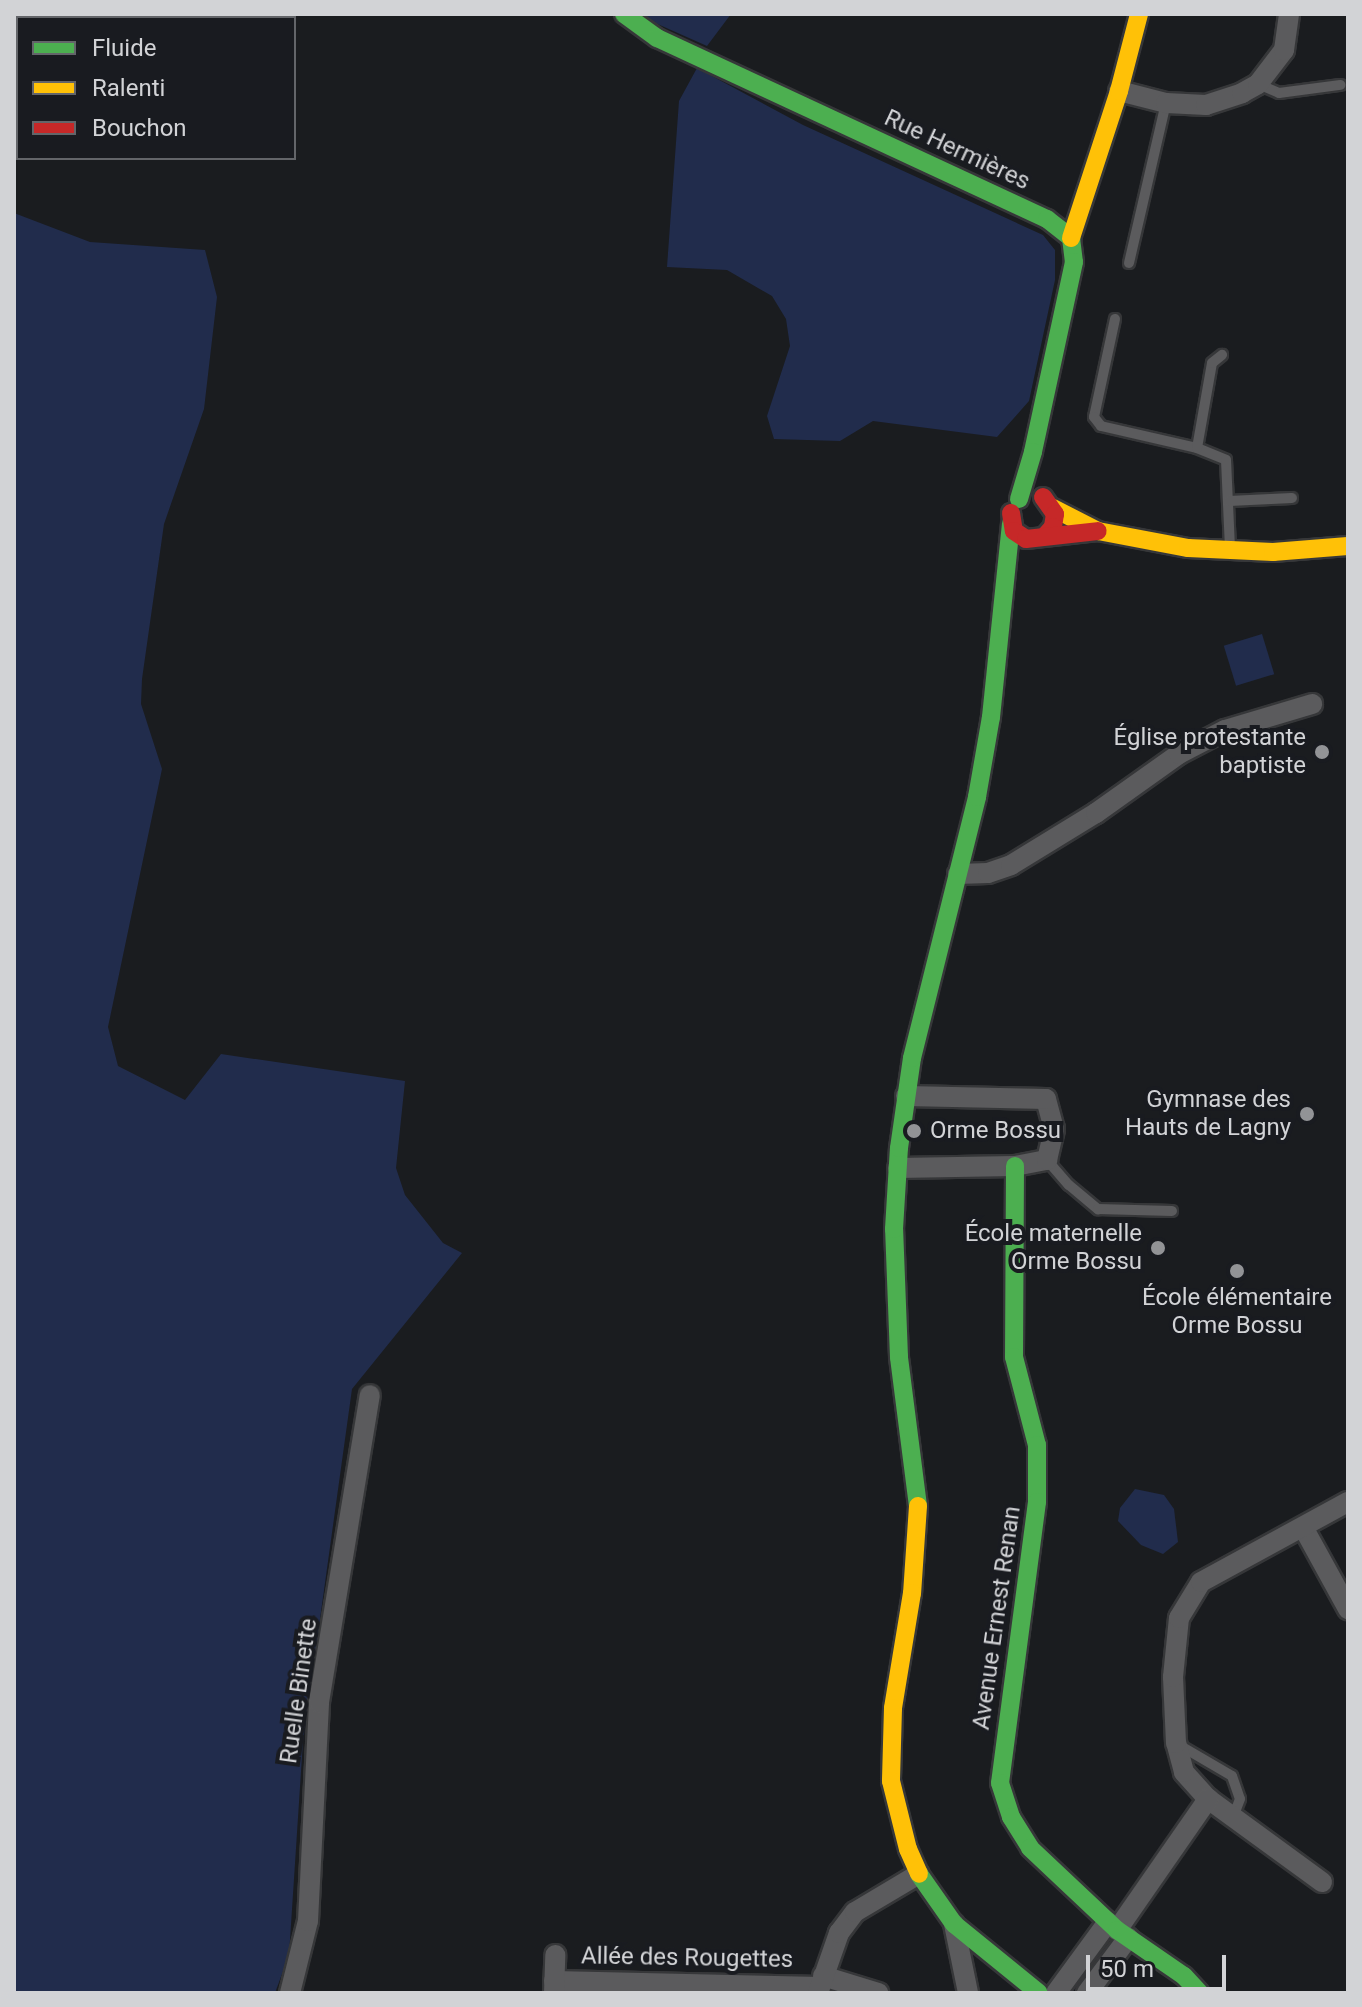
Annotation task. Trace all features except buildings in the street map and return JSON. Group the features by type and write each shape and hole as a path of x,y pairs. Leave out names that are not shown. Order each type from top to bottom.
{"main road":[{"name":"Rue Hermières","path":"624,14 657,38 1047,219 1071,238"},
{"path":"1039,1993 954,1924 919,1874 908,1849 891,1781 893,1708 912,1593 918,1501 899,1357 894,1229 906,1096 919,1026 958,874 991,717 1011,510 1019,499 1033,452 1074,262 1071,238 1119,91 1139,14"},
{"path":"1002,600 1039,538 1053,527 1033,452"},
{"path":"1019,499 1032,495 1098,531"},
{"path":"1011,524 1020,536 1039,538 1098,531 1188,548 1273,552 1348,546"},
{"name":"Avenue Ernest Renan","path":"1015,1166 1014,1357 1037,1445 1037,1502 1000,1783 1011,1817 1030,1848 1118,1930 1184,1976 1200,1993"}],"street":[{"path":"1119,91 1166,103 1206,105 1258,84 1284,50 1289,14"},
{"path":"958,874 988,873 1034,854 1179,754 1225,730 1312,704"},
{"path":"899,1158 1015,1166 1047,1160 1054,1129 1046,1099 906,1096"},
{"name":"Ruelle Binette","path":"290,1993 308,1921 319,1702 370,1395"},
{"path":"1322,1882 1208,1799 1184,1772 1176,1743 1173,1677 1179,1618 1201,1582 1348,1502"},
{"path":"1303,1527 1348,1609"},
{"path":"1087,1993 1118,1930 1208,1799"},
{"path":"820,1985 839,1933 855,1912 919,1874"},
{"path":"954,1924 968,1993"},
{"path":"1056,1993 1118,1930"},
{"name":"Allée des Rougettes","path":"555,1955 554,1987 820,1985 878,1993"}],"lane":[{"path":"1258,84 1279,93 1340,85"},
{"path":"1129,263 1166,103"},
{"path":"1115,319 1094,417 1101,426 1197,448 1226,460 1230,550"},
{"path":"1197,448 1212,363 1222,355"},
{"path":"1229,501 1292,498"},
{"path":"1047,1160 1069,1185 1098,1209 1172,1211"},
{"path":"1176,1743 1232,1776 1240,1799 1233,1817"}],"shaded area":[{"path":"14,14 67,14 16,16 14,34"},
{"path":"635,14 731,14 707,46"},
{"path":"697,68 803,125 1043,235 1055,250 1055,280 1029,401 997,437 873,421 840,441 774,439 767,416 790,346 786,319 772,296 727,270 667,267 679,101"},
{"path":"14,213 90,242 205,250 217,297 204,409 164,524 142,679 141,704 162,769 108,1027 118,1066 185,1100 221,1054 405,1081 396,1168 405,1195 443,1243 462,1253 352,1389 303,1741 289,1955 275,1993 14,1993"},
{"path":"1262,634 1274,674 1236,686 1224,646"},
{"path":"1135,1489 1164,1495 1174,1509 1178,1542 1163,1554 1141,1545 1118,1521 1120,1508"}],"traffic: fast":[{"path":"624,14 657,38 1047,219 1071,238 1074,262 1033,452 1019,499"},
{"path":"918,1506 899,1357 894,1229 899,1148 912,1058 977,797 991,717 1011,524"},
{"path":"1015,1166 1014,1357 1037,1445 1037,1502 1000,1783 1011,1817 1030,1848 1117,1930 1184,1976 1200,1993"},
{"path":"919,1874 954,1924 1039,1993"}],"traffic: slow":[{"path":"1071,238 1119,91 1139,14"},
{"path":"1053,508 1098,531 1188,548 1273,552 1348,546"},
{"path":"918,1506 912,1593 893,1708 891,1781 908,1849 919,1874"}],"traffic: jam":[{"path":"1043,497 1055,514 1053,527 1045,536"},
{"path":"1011,513 1014,531 1026,539 1098,531"}],"place":[{"name":"Église protestante baptiste","path":"1322,752"},
{"name":"Gymnase des Hauts de Lagny","path":"1307,1114"},
{"name":"Orme Bossu","path":"914,1131"},
{"name":"École maternelle Orme Bossu","path":"1158,1248"},
{"name":"École élémentaire Orme Bossu","path":"1237,1271"}]}
